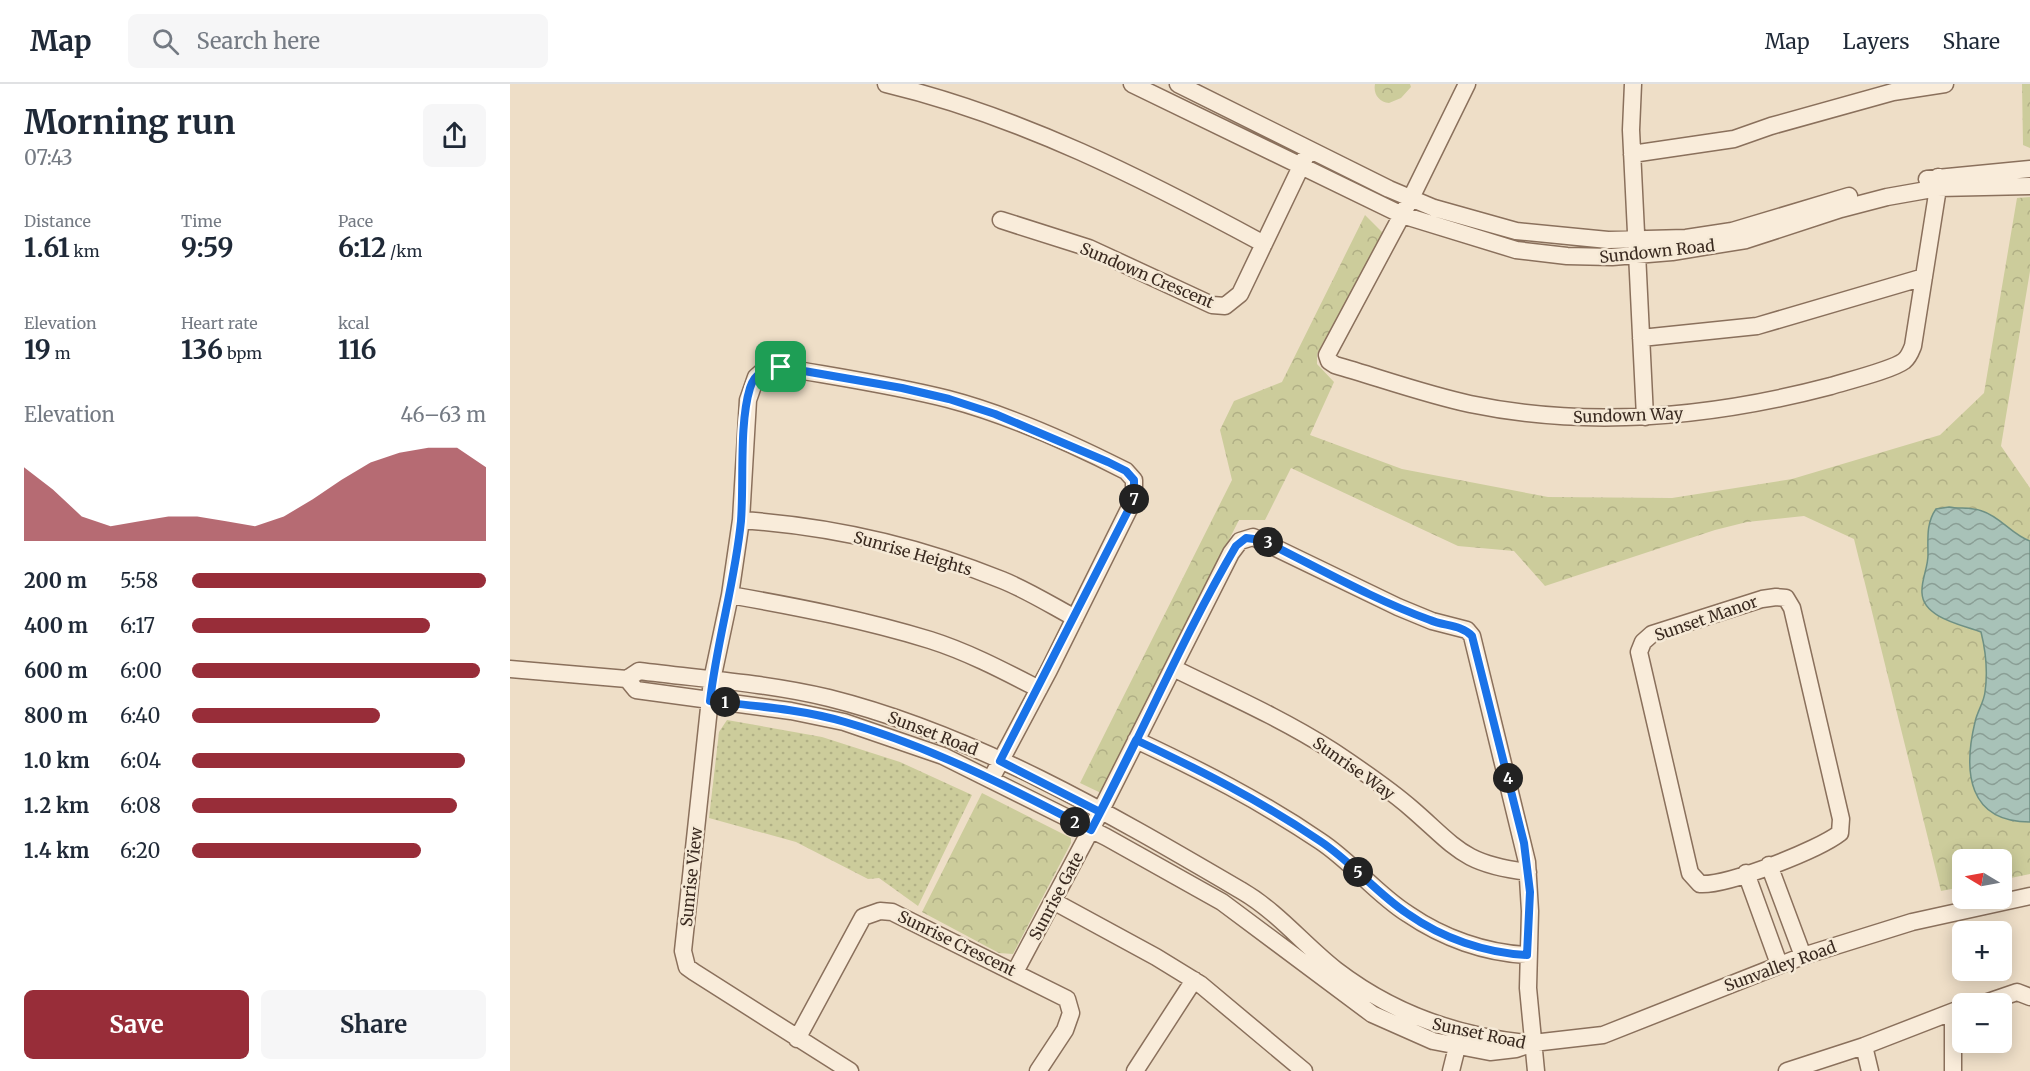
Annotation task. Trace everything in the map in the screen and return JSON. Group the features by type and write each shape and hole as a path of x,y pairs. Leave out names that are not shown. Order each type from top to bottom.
{"street":[{"path":"886,84 976,111 1093,157 1264,244"},
{"name":"Sundown Road","path":"1132,84 1402,215 1516,250 1567,256 1637,256 1746,240 1841,209 1938,183 2030,186"},
{"name":"Sundown Road","path":"1178,84 1411,198 1434,208 1516,231 1608,240 1686,238 1732,231 1830,201 2030,169"},
{"path":"1402,215 1467,84"},
{"path":"1633,84 1632,154 1645,417"},
{"path":"1632,154 1734,139 1771,126 1893,92 1945,84"},
{"name":"Sundown Crescent","path":"1001,220 1110,256 1212,305 1225,306 1240,294 1309,149"},
{"name":"Sundown Way","path":"1402,215 1329,349 1328,358 1331,363 1412,390 1472,404 1546,416 1645,417 1769,402 1845,382 1903,362 1913,346 1938,183"},
{"path":"1641,338 1757,326 1924,277"},
{"name":"Sunrise View","path":"850,1071 796,1039 694,972 684,960 683,951 712,680 730,595 741,520 748,400 756,377 765,369 781,367 902,388 949,399 1051,436 1126,471 1134,480 1134,499 1075,618"},
{"name":"Sunrise Heights","path":"741,520 773,522 856,536 933,555 1004,580 1075,618"},
{"name":"Sunrise Gate","path":"1015,972 1096,821 1232,553 1240,541 1246,538 1262,540 1418,616 1467,630 1476,646 1521,831 1528,872"},
{"path":"730,595 836,614 932,641 996,667 1039,688"},
{"name":"Sunset Manor","path":"1786,598 1792,608 1841,819 1840,832 1828,842 1746,873 1712,885 1700,884 1690,873 1639,652 1643,642 1652,634 1762,599 1786,598"},
{"path":"991,779 1075,618"},
{"name":"Sunrise Way","path":"1173,668 1279,719 1330,749 1410,807 1461,853 1486,865 1528,872"},
{"path":"510,669 627,679"},
{"name":"Sunset Road","path":"1533,1043 1448,1028 1418,1019 1385,1002 1336,970 1287,925 1245,893 1096,821 991,779 943,756 844,722 791,711 636,690 627,679 639,671 825,698 862,707 934,731 1000,761 1096,821 1222,902 1372,1014 1434,1041 1457,1047 1490,1052 1516,1049 1533,1043"},
{"path":"1136,740 1216,778 1268,807 1323,843 1407,914 1449,938 1527,955"},
{"path":"1769,865 1803,956"},
{"path":"1528,872 1530,911 1527,955 1536,1071"},
{"path":"1746,873 1779,964"},
{"name":"Sunvalley Road","path":"1533,1043 1603,1035 1803,956 1912,922 2030,896"},
{"path":"1053,901 1194,980 1304,1071"},
{"name":"Sunrise Crescent","path":"796,1039 858,924 870,913 892,912 1061,994 1067,999 1071,1013 1065,1030 1038,1071"},
{"path":"1135,1071 1194,980"},
{"path":"2012,994 2017,992 2030,997"},
{"path":"1787,1071 1864,1046 1952,1012"},
{"path":"1864,1046 1870,1071"},
{"path":"1451,1071 1457,1047"},
{"path":"1953,1071 1954,1053"}],"green space":[{"path":"1375,84 1410,84 1411,87 1401,98 1389,103 1378,97"},
{"path":"2022,84 2030,84 2030,148 2023,145"},
{"path":"2030,197 2030,271 2001,446 2030,488 2030,874 2012,878 2012,849 1952,849 1952,889 1941,891 1854,539 1804,516 1747,522 1715,530 1545,586 1514,551 1458,546 1291,468 1265,520 1239,520 1101,793 1080,783 1232,480 1220,430 1234,401 1282,382 1365,215 1383,233 1317,354 1317,364 1334,382 1310,435 1402,469 1548,497 1672,498 1792,479 1940,435 1984,393 2017,198"},
{"path":"727,720 822,737 900,762 972,795 918,906 879,878 868,879 796,842 709,818 719,732"},
{"path":"982,793 1071,838 1071,843 1013,954 999,953 922,912"}],"water":[{"path":"1949,507 1982,511 2030,541 2030,822 2009,820 1982,804 1971,776 1971,741 1986,684 1986,662 1981,632 1945,619 1929,609 1924,602 1922,588 1928,560 1928,531 1936,509"}],"route":[{"path":"781,367 765,369 756,377 748,400 741,520 730,595 714,668 710,701 747,704 844,722 943,756 1091,830 1106,802 1136,740 1232,553 1240,541 1253,537 1398,607 1443,625 1467,630 1472,636 1524,843 1530,892 1527,955 1517,955 1449,938 1407,914 1323,843 1268,807 1216,778 1136,740 1100,812 1000,761 1049,670 1134,499 1136,490 1134,480 1126,471 1051,436 949,399 902,388 781,367"}]}
